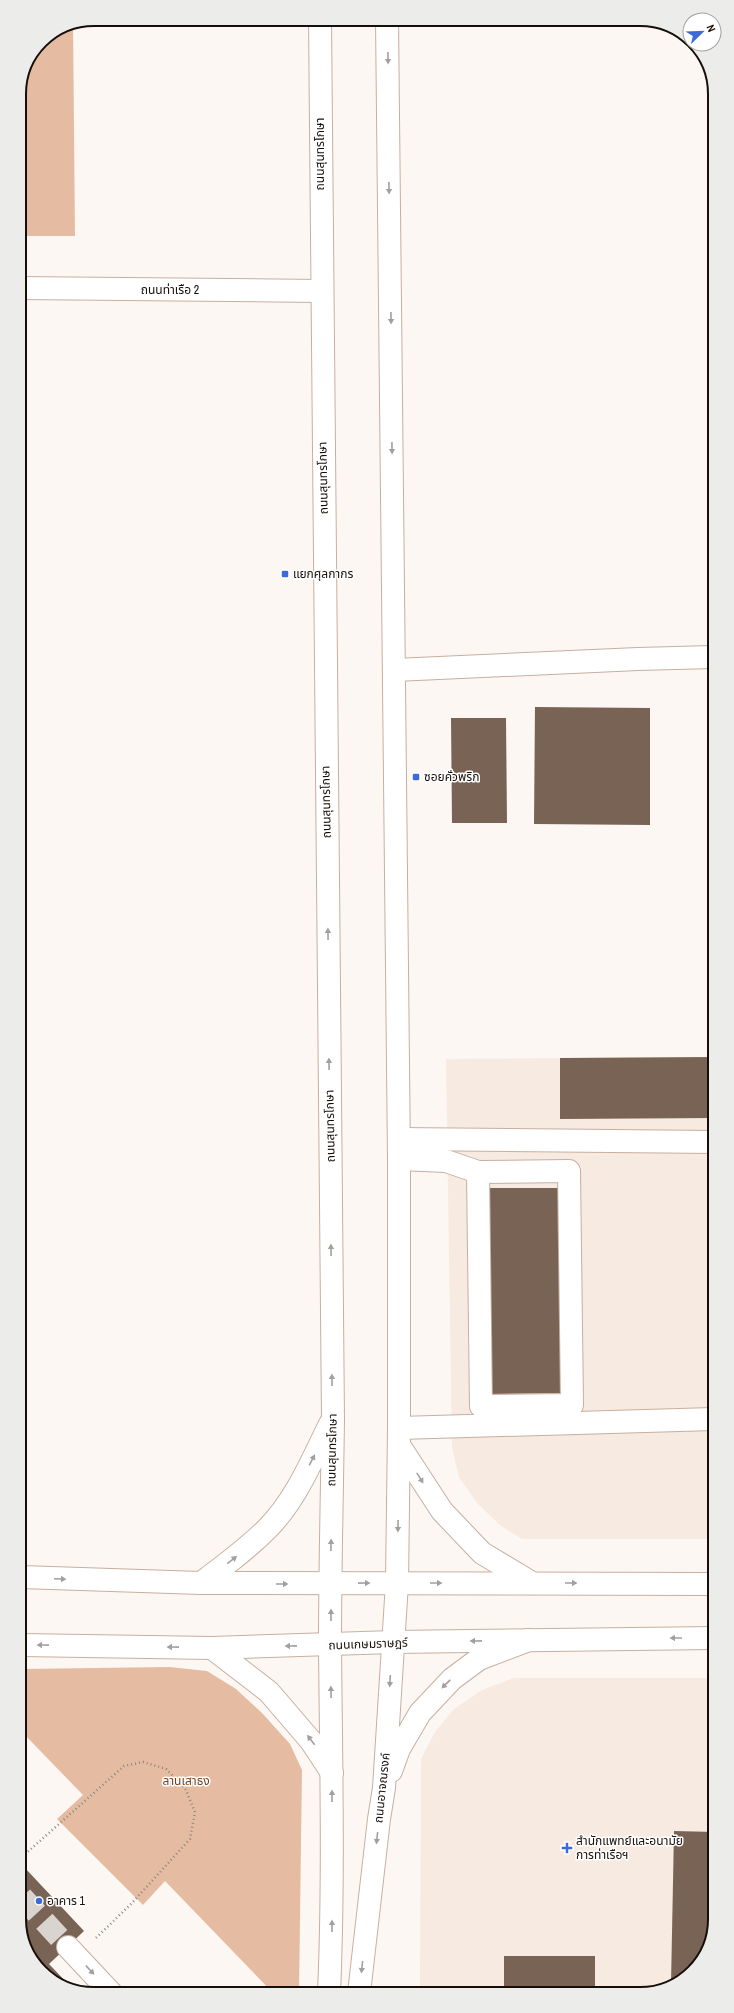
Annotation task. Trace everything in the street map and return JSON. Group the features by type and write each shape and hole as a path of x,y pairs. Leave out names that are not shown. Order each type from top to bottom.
{"main road":[{"name":"ถนนสุนทรโกษา","path":"320,26 321,291 333,1419 331,1584"},
{"path":"388,26 399,1149 399,1436 397,1583"},
{"name":"ถนนท่าเรือ 2","path":"26,288 321,291"},
{"path":"395,670 630,659 708,657"},
{"path":"399,1149 708,1142"},
{"path":"399,1149 446,1161 478,1172 569,1171 572,1406 481,1406 478,1172"},
{"path":"201,1584 245,1550 268,1528 286,1505 302,1479 333,1419"},
{"path":"399,1436 708,1419"},
{"path":"399,1436 442,1511 482,1554 532,1583"},
{"path":"26,1577 201,1584 708,1584"},
{"name":"ถนนอาจณรงค์","path":"361,1987 379,1819 384,1788 397,1583"},
{"path":"329,1987 332,1772 330,1645 331,1584"},
{"name":"ถนนเกษมราษฎร์","path":"26,1645 212,1648 393,1642 708,1638"},
{"path":"384,1788 399,1749 420,1713 436,1694 452,1679 479,1659 529,1640"},
{"path":"212,1648 269,1692 278,1701 311,1741 332,1772"},
{"path":"72,1952 105,1987"}],"path":[{"path":"26,1853 124,1766 143,1762 166,1769 185,1788 195,1812 190,1839 132,1903 72,1952"}],"shaded area":[{"path":"708,1057 708,1539 522,1539 501,1526 477,1503 459,1477 452,1447 446,1059"},
{"name":"สำนักแพทย์และอนามัย การท่าเรือฯ","path":"514,1678 708,1678 707,1932 701,1949 694,1960 678,1976 657,1985 640,1987 420,1987 421,1759 435,1732 454,1709 482,1690"}],"green space":[{"path":"73,30 75,236 26,236 26,90 28,77 33,64 49,43 60,35"},
{"name":"ลานเสาธง","path":"169,1667 207,1671 236,1689 262,1713 290,1744 302,1770 299,1987 267,1987 165,1881 143,1905 57,1819 83,1795 26,1736 26,1669"}],"building":[{"path":"535,707 650,708 650,825 534,824"},
{"path":"451,718 506,718 507,823 452,823"},
{"path":"708,1057 708,1118 560,1119 560,1058"},
{"path":"487,1188 560,1188 563,1393 490,1394"},
{"path":"674,1831 708,1832 707,1932 701,1949 694,1960 678,1976 671,1979"},
{"name":"อาคาร 1","path":"26,1869 84,1931 49,1964 64,1980 43,1964 37,1957 31,1945 28,1936 26,1919"},
{"path":"504,1956 595,1956 595,1987 504,1987"}],"tunnel":[{"path":"26,1901 68,1947"}],"place":[{"name":"แยกศุลกากร","path":"285,574"},
{"name":"ซอยคั่วพริก","path":"416,777"},
{"name":"สำนักแพทย์และอนามัย การท่าเรือฯ","path":"567,1848"},
{"name":"อาคาร 1","path":"39,1901"}]}
